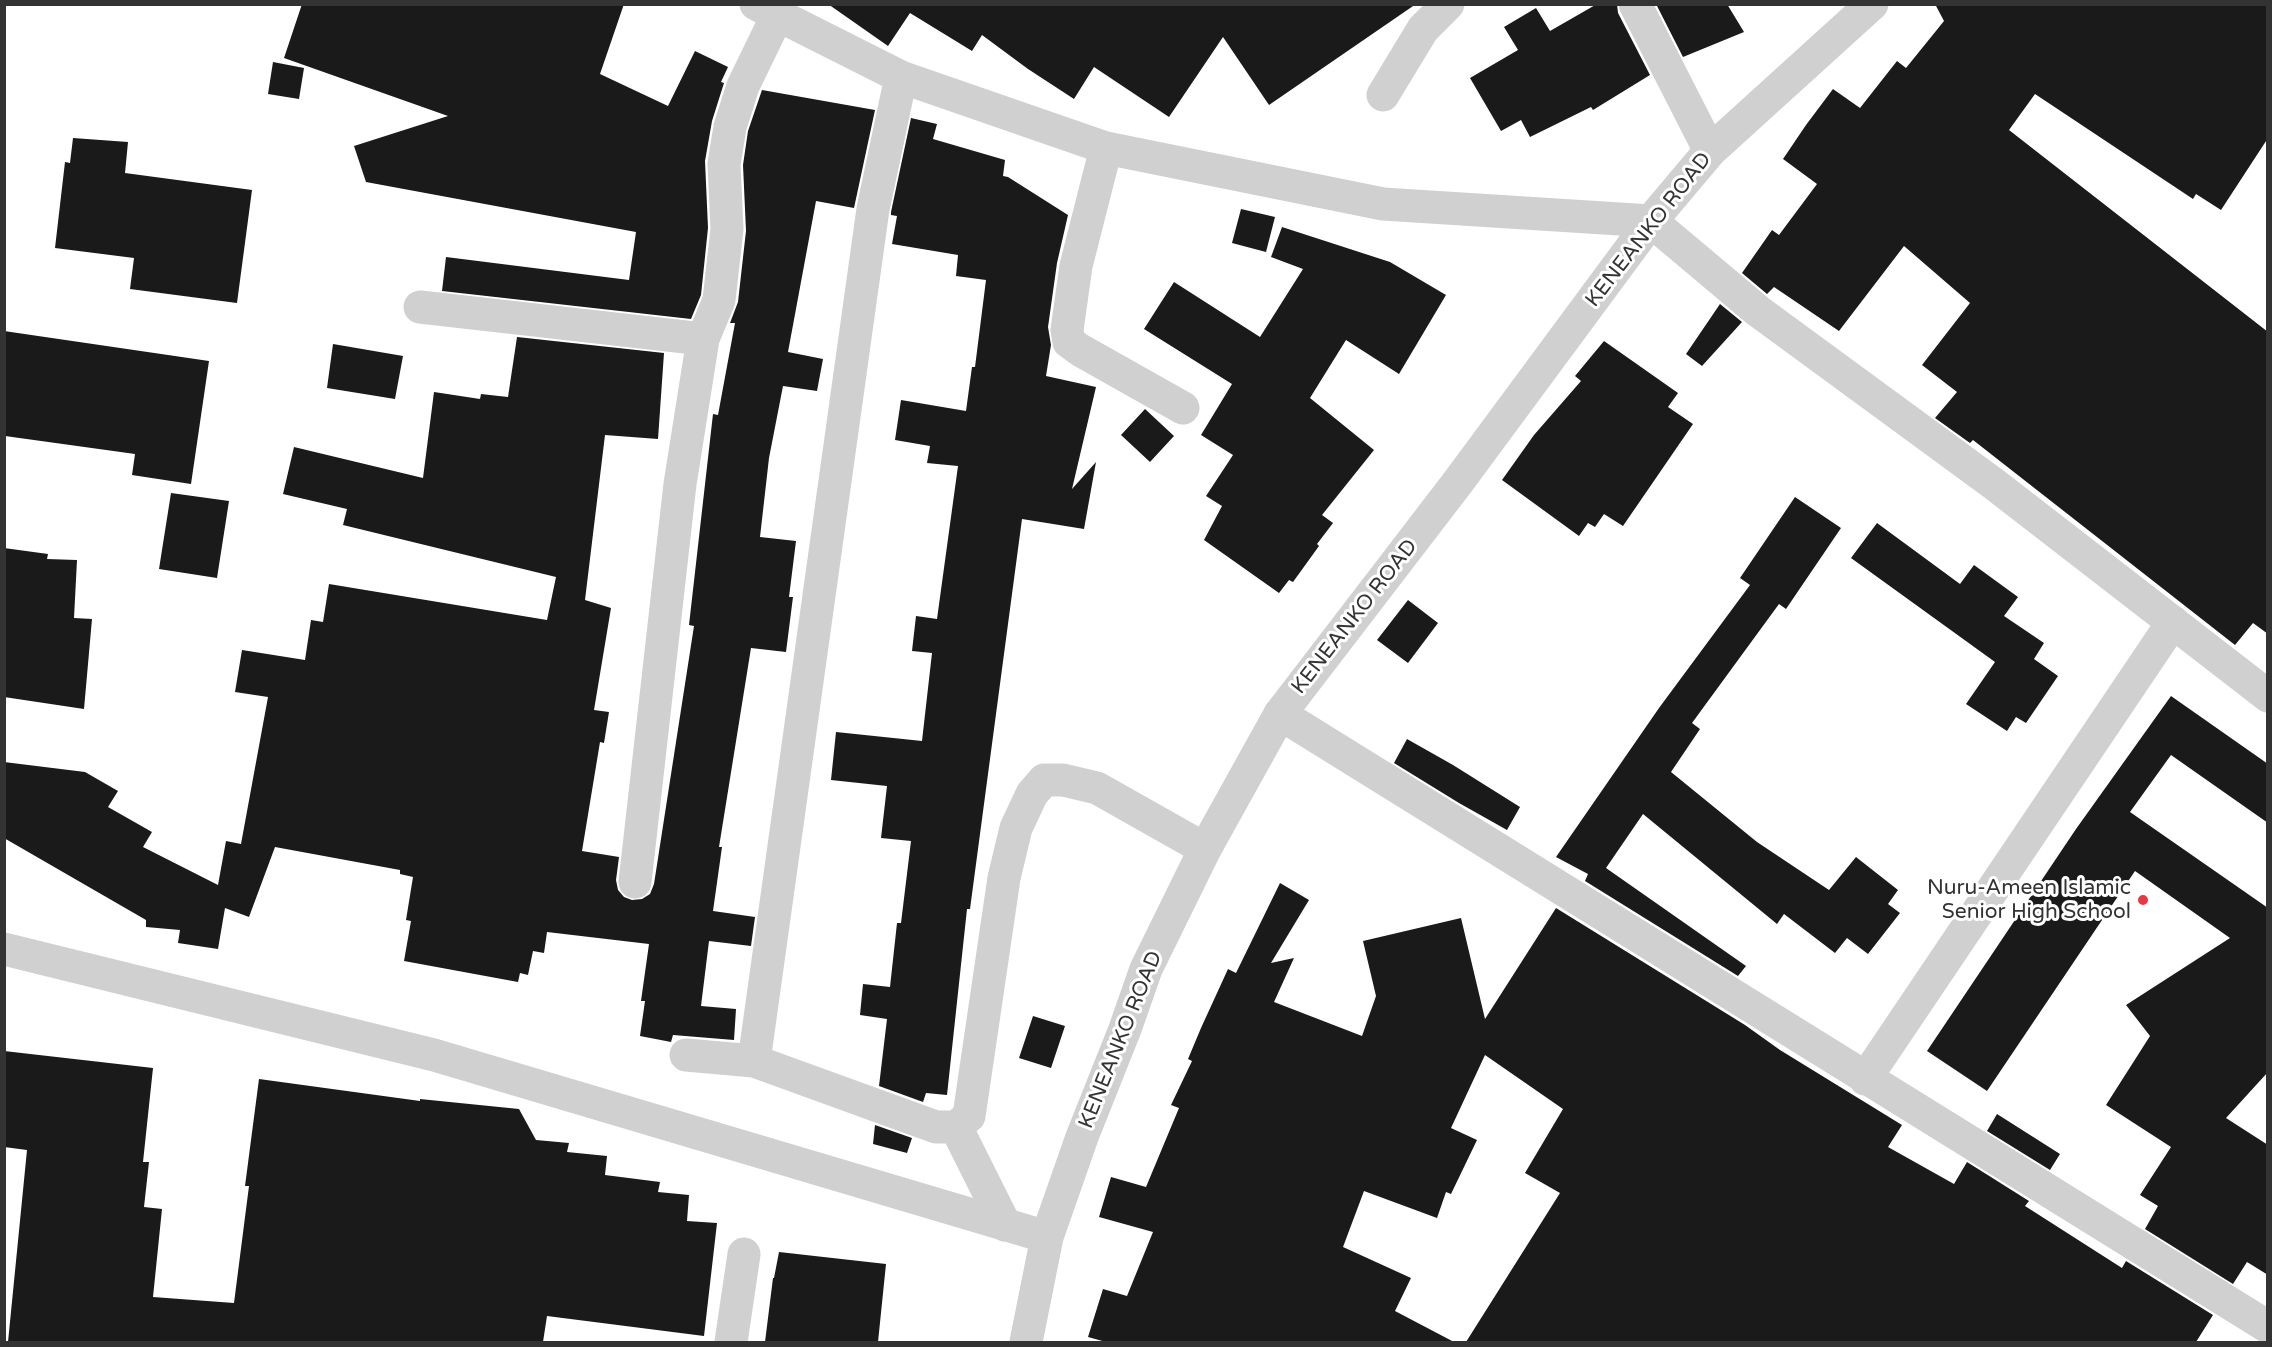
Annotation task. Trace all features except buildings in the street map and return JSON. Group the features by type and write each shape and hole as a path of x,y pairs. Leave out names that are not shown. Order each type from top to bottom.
{"street":[{"path":"1383,95 1423,29 1448,4"},
{"path":"1635,4 1710,151"},
{"name":"KENEANKO ROAD","path":"1026,1342 1047,1237 1082,1137 1146,969 1205,849 1280,714 1458,482 1651,221 1710,151 1872,4"},
{"path":"635,882 680,484 703,339 719,300 727,229 724,164 730,127 766,10 901,77 1106,148 1383,204 1651,221 1758,311 1994,484 2268,696"},
{"path":"754,1061 873,209 901,77"},
{"path":"1106,148 1076,266 1066,330 1069,342 1182,408"},
{"path":"420,307 703,339"},
{"path":"1865,1079 2173,622"},
{"path":"1280,714 2268,1327"},
{"path":"686,1055 754,1061 936,1127 957,1127 969,1116 1004,878 1016,828 1032,794 1044,780 1063,780 1097,788 1205,849"},
{"path":"4,949 434,1055 1047,1237"},
{"path":"957,1127 1005,1225"},
{"path":"731,1342 744,1254"}],"place":[{"name":"Nuru-Ameen Islamic Senior High School","path":"2143,900"}]}
